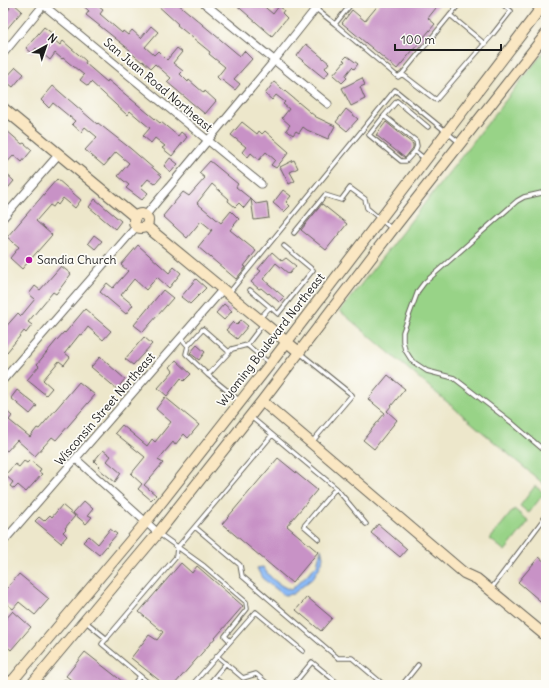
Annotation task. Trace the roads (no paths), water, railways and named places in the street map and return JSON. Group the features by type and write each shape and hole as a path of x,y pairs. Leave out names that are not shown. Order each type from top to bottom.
{"main road":[{"name":"Wyoming Boulevard Northeast","path":"7,682 146,522 287,343 380,218 543,6"},
{"path":"31,685 158,533 546,34"},
{"path":"3,108 299,352"},
{"path":"262,401 463,572 477,579 546,636"},
{"path":"7,682 23,685"}],"street":[{"path":"204,3 328,104"},
{"path":"3,54 43,4"},
{"name":"San Juan Road Northeast","path":"43,4 261,184"},
{"path":"3,380 141,221 318,6"},
{"path":"3,218 59,154"},
{"name":"Wisconsin Street Northeast","path":"3,542 180,338 226,291"},
{"path":"76,459 158,533"}],"lane":[{"path":"335,24 352,3"},
{"path":"318,6 335,24 398,77 460,3"},
{"path":"402,74 436,100 485,44 511,11 501,3"},
{"path":"450,15 485,44"},
{"path":"226,291 396,90 461,144"},
{"path":"384,116 416,141 418,146 406,161 401,161 369,135 384,116 397,101 428,127"},
{"path":"415,151 426,159"},
{"path":"294,234 325,195 341,200 350,188 365,199 367,208 393,229"},
{"path":"546,192 524,196 517,201 424,283 418,291 403,332 402,341 408,355 420,367 427,371 454,378 546,452"},
{"path":"250,290 278,314 313,270 284,246"},
{"path":"208,375 232,349 247,345 270,307"},
{"path":"229,352 203,329 188,346 186,354 208,375 240,401"},
{"path":"180,338 188,346"},
{"path":"247,345 270,364"},
{"path":"299,352 352,395 312,443"},
{"path":"250,416 336,488 366,524"},
{"path":"151,685 102,644 176,557 177,548 272,434"},
{"path":"319,539 304,526 336,488"},
{"path":"490,590 546,516"},
{"path":"195,528 240,565 242,576 338,658 352,658 384,685"},
{"path":"158,533 204,566 246,602 247,609 225,636 230,641"},
{"path":"192,685 256,612 303,651"},
{"path":"85,621 107,639"},
{"path":"217,656 243,678 256,674 269,685"},
{"path":"293,685 312,662 340,685"},
{"path":"208,685 226,663"},
{"path":"402,685 418,664"},
{"path":"133,685 140,676"},
{"path":"214,678 224,685"}],"water":[{"path":"321,549 323,556 322,563 313,578 293,594 284,595 262,578 257,568 263,567 268,575 275,581 291,590 317,565"}],"place":[{"name":"Sandia Church","path":"29,260"}]}
